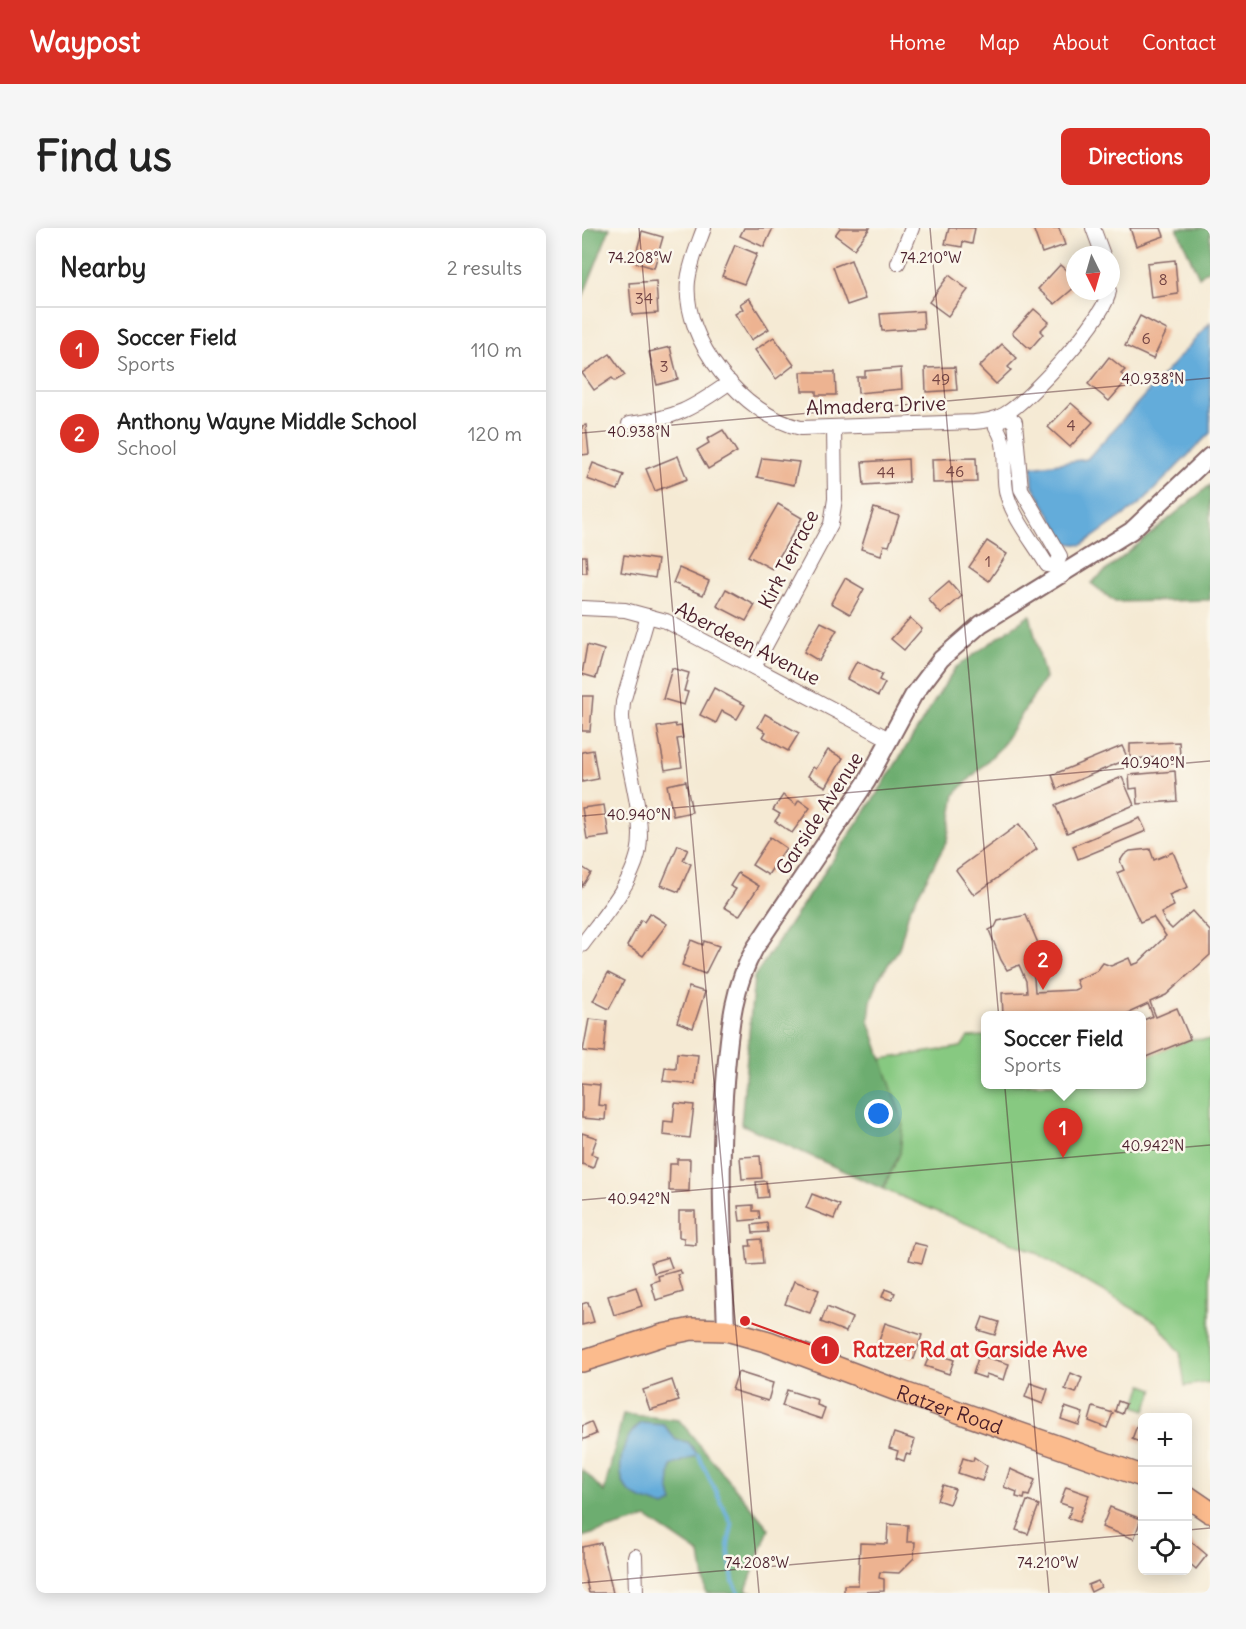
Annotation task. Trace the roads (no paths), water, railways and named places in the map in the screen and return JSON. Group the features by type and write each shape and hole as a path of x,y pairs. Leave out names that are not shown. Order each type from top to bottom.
{"main road":[{"name":"Ratzer Road","path":"582,1361 663,1335 692,1329 726,1330 770,1342 907,1394 1138,1474"},
{"path":"1192,1500 1210,1512"}],"street":[{"name":"Almadera Drive","path":"704,228 689,275 689,309 697,334 730,382 753,406 778,422 801,428 974,422 1004,415 1028,397 1100,315 1106,300"},
{"path":"898,263 912,228"},
{"path":"1093,228 1100,246"},
{"path":"629,424 658,421 682,413 730,382"},
{"path":"1004,415 1015,422 1022,489 1060,556 1059,571"},
{"name":"Kirk Terrace","path":"754,667 831,524 836,499 834,428"},
{"name":"Garside Avenue","path":"726,1330 719,1157 732,1008 741,971 754,948 867,781 913,696 941,658 981,624 1059,571 1131,531 1210,456"},
{"name":"Aberdeen Avenue","path":"582,608 608,608 648,615 674,626 889,739"},
{"path":"582,945 625,882 638,854 639,829 622,716 623,702 648,615"},
{"path":"635,1556 636,1593"}],"water":[{"path":"1210,323 1210,433 1141,503 1082,545 1067,543 1033,486 1032,467 1087,459"},
{"path":"642,1423 664,1425 676,1440 688,1442 698,1455 671,1466 669,1487 673,1503 664,1507 632,1494 622,1478 621,1467 625,1446 629,1436"}],"waterway":[{"path":"698,1455 732,1525 728,1545 733,1581 739,1593"}],"place":[{"name":"Anthony Wayne Middle School","path":"1043,990"},
{"name":"Soccer Field","path":"1063,1158"},
{"name":"Ratzer Rd at Garside Ave","path":"745,1321"}]}
